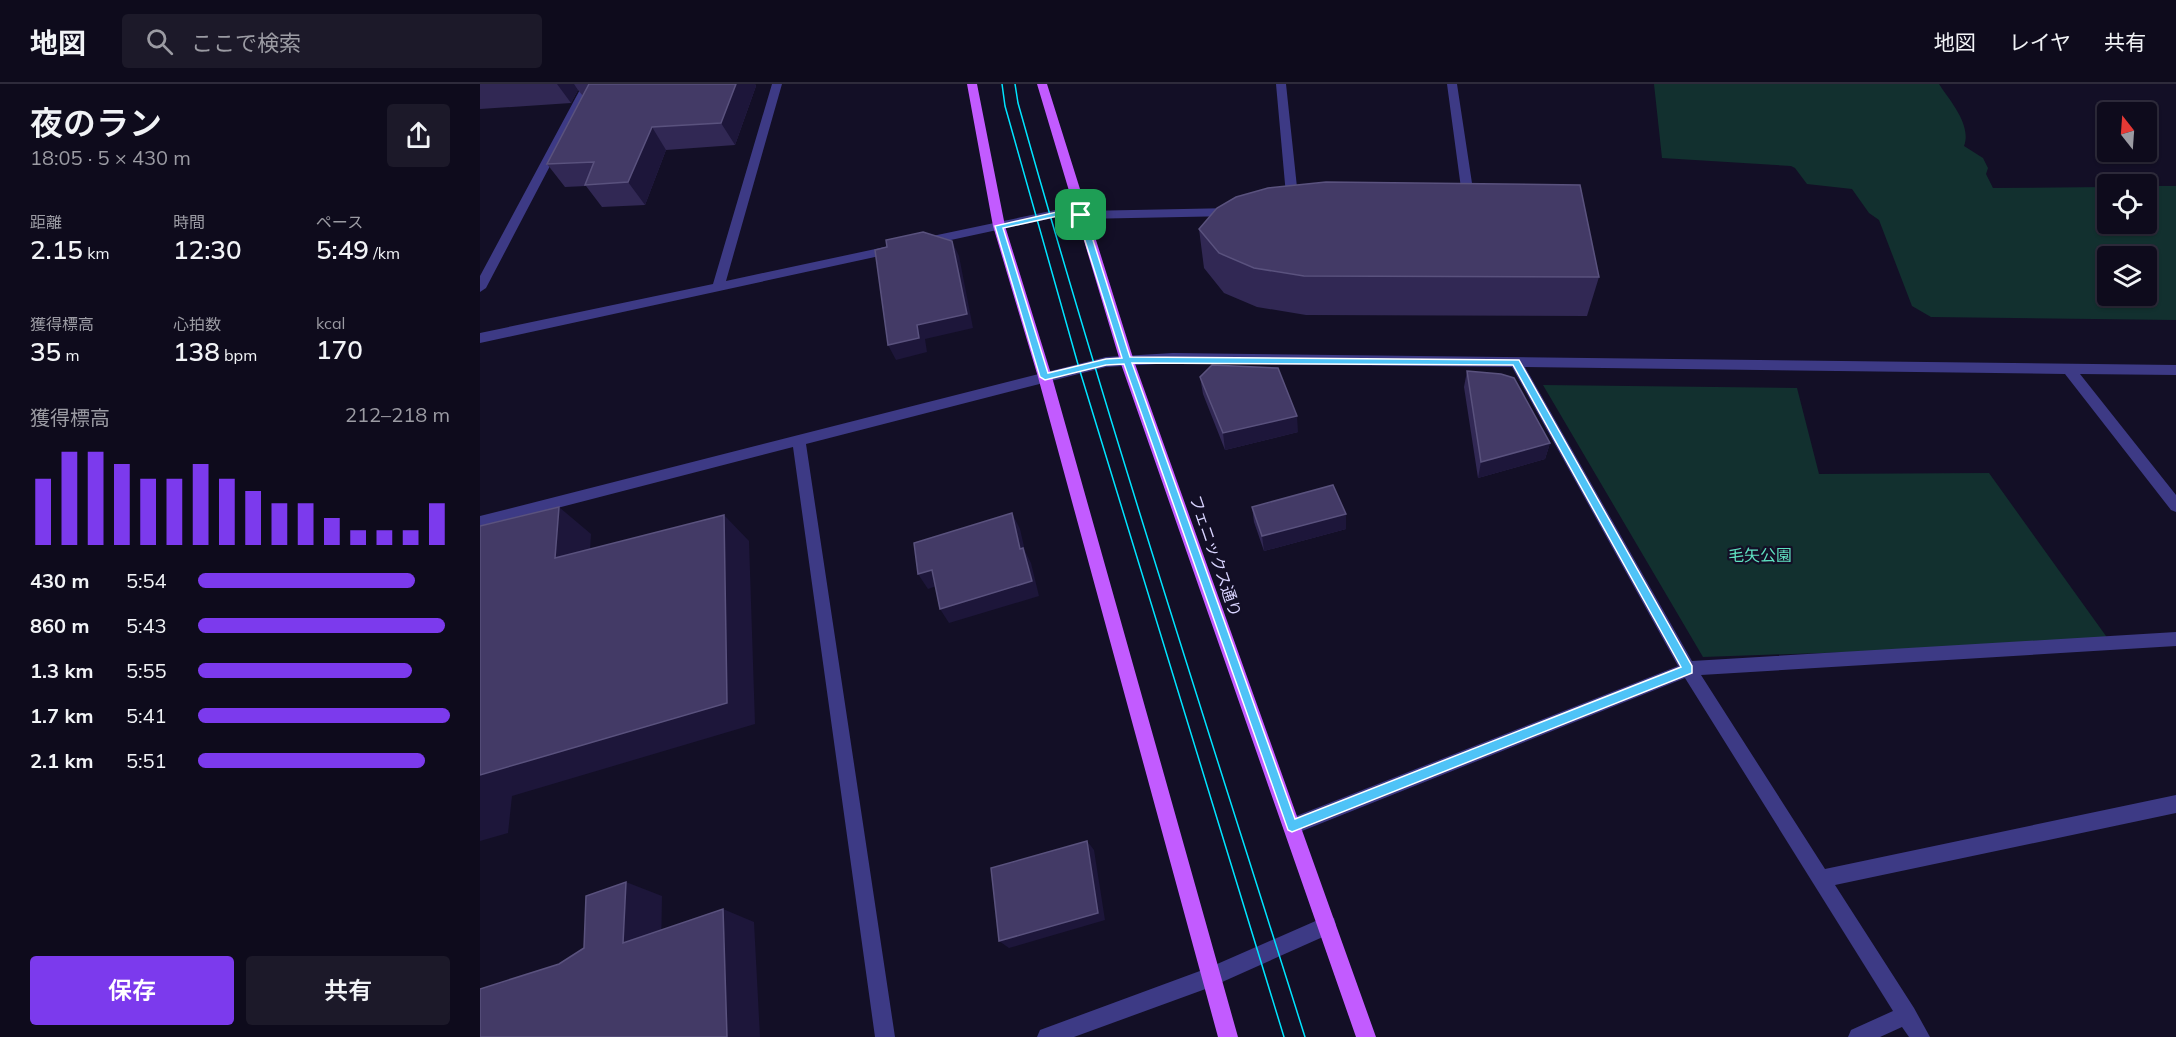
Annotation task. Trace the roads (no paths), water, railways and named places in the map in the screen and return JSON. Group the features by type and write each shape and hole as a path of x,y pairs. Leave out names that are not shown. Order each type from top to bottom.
{"main road":[{"path":"972,84 999,226 1045,377 1228,1037"},
{"name":"フェニックス通り","path":"1042,84 1127,361 1366,1037"}],"street":[{"path":"480,288 588,84"},
{"path":"718,286 777,84"},
{"path":"1281,84 1292,212"},
{"path":"1452,84 1470,208 1459,209"},
{"path":"480,338 999,226 1080,212 1246,212"},
{"path":"480,522 1103,363 1185,358 2176,370"},
{"path":"1516,362 1688,669 1920,1037"},
{"path":"2069,369 2176,506"},
{"path":"800,440 885,1037"},
{"path":"1292,826 1688,669 2176,639"},
{"path":"1821,879 2176,804"},
{"path":"1047,1037 1211,977 1327,925"},
{"path":"1858,1037 1907,1016"}],"tram line":[{"path":"1002,84 1005,106 1079,368 1284,1037"},
{"path":"1015,84 1018,103 1052,221 1122,455 1305,1037"}],"park label":[{"name":"毛矢公園","path":"1760,555"}]}
